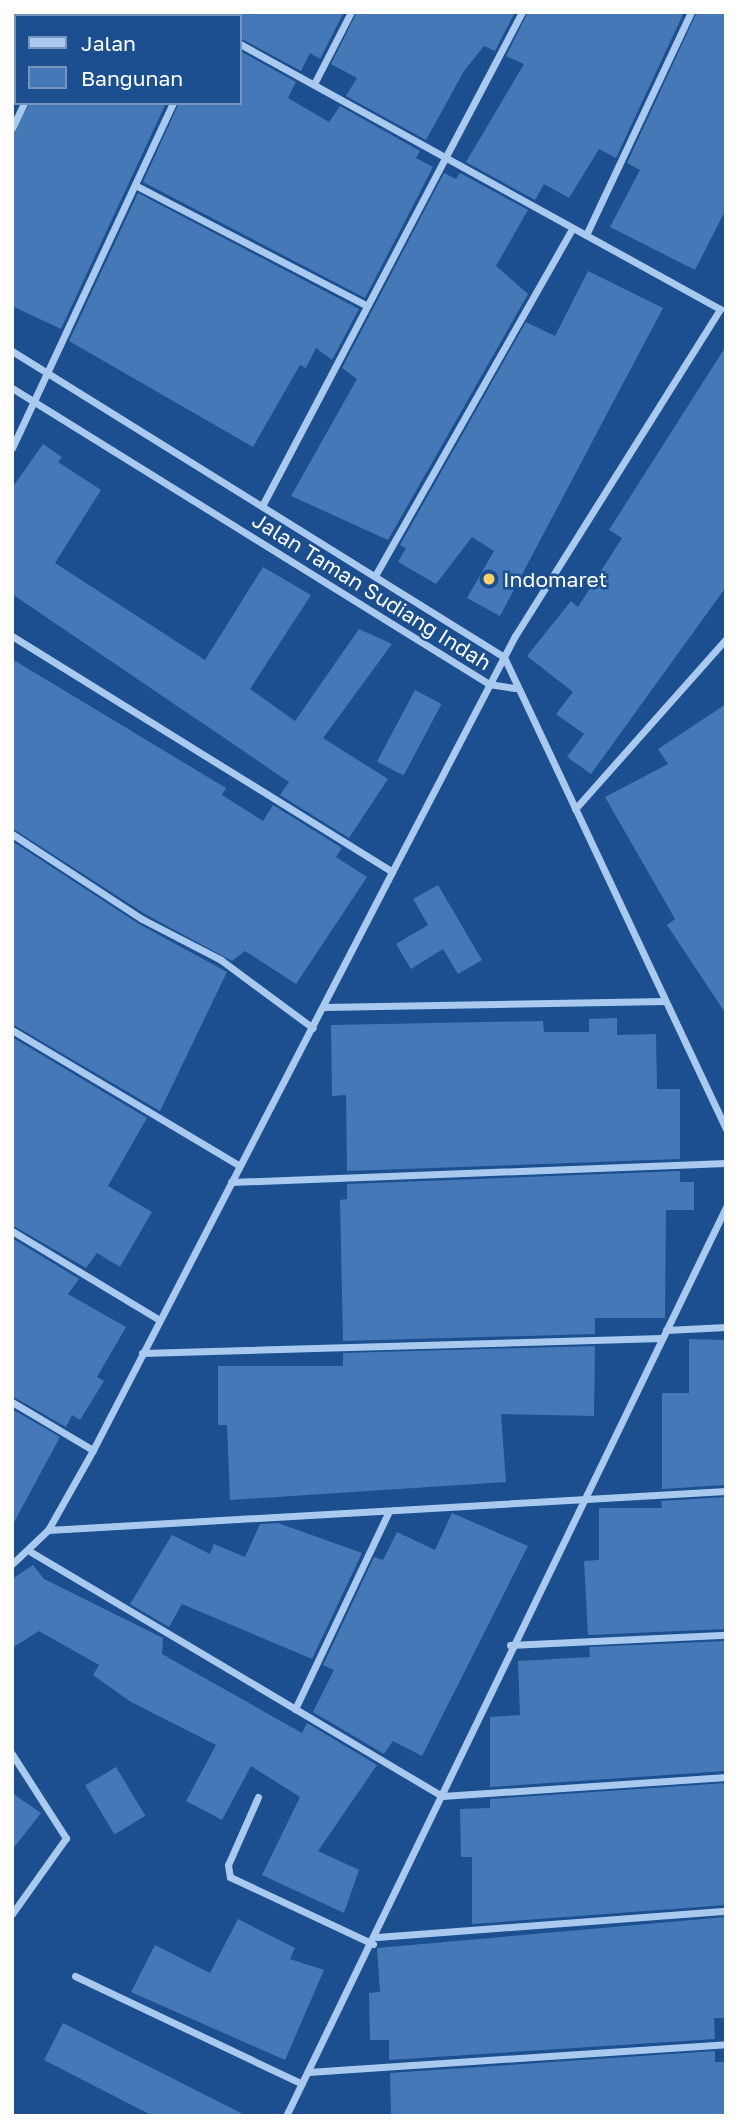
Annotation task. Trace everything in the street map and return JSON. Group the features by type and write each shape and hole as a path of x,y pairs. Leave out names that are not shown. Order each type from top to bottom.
{"street":[{"path":"314,82 351,12"},
{"path":"262,506 522,12"},
{"path":"586,235 691,12"},
{"path":"242,45 314,82 445,159 720,309"},
{"path":"12,128 23,105"},
{"path":"12,448 36,402 172,105"},
{"path":"135,185 367,306"},
{"path":"376,574 572,229"},
{"path":"12,1564 31,1552 48,1530 93,1450 503,657 726,300"},
{"path":"12,351 376,574 503,657 514,688 575,809 726,1129"},
{"name":"Jalan Taman Sudiang Indah","path":"12,388 489,684 514,688"},
{"path":"12,636 392,872"},
{"path":"575,809 726,639"},
{"path":"12,834 142,919 221,960 313,1028"},
{"path":"324,1007 665,1001"},
{"path":"12,1030 240,1166"},
{"path":"231,1182 726,1163"},
{"path":"286,2116 375,1940 510,1645 584,1501 726,1207"},
{"path":"12,1231 159,1319"},
{"path":"142,1353 664,1334 726,1326"},
{"path":"12,1402 93,1450"},
{"path":"48,1530 726,1491"},
{"path":"295,1709 389,1511"},
{"path":"31,1552 442,1796 726,1777"},
{"path":"510,1645 726,1635"},
{"path":"12,1754 64,1827 66,1838 12,1914"},
{"path":"258,1797 228,1865 230,1877 375,1940 726,1911"},
{"path":"75,1976 302,2084"},
{"path":"308,2072 726,2044"}],"building":[{"path":"344,12 320,59 310,53 301,71 242,39 240,14"},
{"path":"357,12 515,12 495,51 484,46 464,71 426,140 346,96 357,78 331,64"},
{"path":"528,12 684,12 616,158 599,149 569,198 544,184 535,200 466,162 524,64 506,56"},
{"path":"697,12 726,12 726,209 695,270 610,227 640,170 627,163"},
{"path":"242,52 296,82 288,98 329,122 340,106 420,151 416,158 433,167 365,298 143,182 178,105 242,105"},
{"path":"29,105 165,105 61,329 12,306 12,134"},
{"path":"444,173 456,179 460,173 528,210 496,266 528,294 388,540 291,496 357,379 342,368"},
{"path":"138,193 359,309 332,360 316,348 306,368 300,365 253,447 69,341"},
{"path":"588,271 663,308 500,616 467,598 494,551 472,537 436,584 398,562 406,548 400,545 526,322 555,336"},
{"path":"726,346 726,587 591,774 567,757 584,734 556,714 573,692 527,656 571,601 578,607 622,538 609,530"},
{"path":"43,444 62,457 58,462 101,490 55,563 205,660 263,567 311,595 250,689 295,721 359,629 392,644 323,738 388,779 349,838 280,795 289,782 12,594 12,488"},
{"path":"12,659 226,788 222,795 263,821 273,805 342,848 336,857 367,877 296,984 245,951 232,961 145,914 12,828"},
{"path":"415,690 441,704 403,776 377,762"},
{"path":"726,704 726,1014 667,925 675,919 605,797 668,764 658,749"},
{"path":"12,841 139,924 227,972 160,1111 12,1024"},
{"path":"438,885 482,960 458,974 443,949 411,969 396,944 428,925 413,899"},
{"path":"617,1018 617,1035 656,1034 657,1089 680,1089 680,1159 347,1171 346,1095 332,1096 331,1025 543,1021 544,1032 589,1032 589,1019"},
{"path":"12,1037 147,1118 108,1186 152,1212 120,1267 97,1253 86,1268 12,1225"},
{"path":"680,1171 680,1182 694,1182 694,1210 666,1210 665,1318 595,1318 595,1334 343,1341 340,1200 347,1199 347,1184"},
{"path":"12,1238 79,1279 68,1294 126,1327 97,1377 104,1381 80,1420 72,1415 66,1427 12,1396"},
{"path":"689,1339 726,1340 726,1485 662,1489 662,1393 689,1393"},
{"path":"595,1346 594,1416 501,1414 506,1482 230,1500 227,1425 218,1425 218,1366 343,1366 343,1353"},
{"path":"12,1409 60,1437 12,1526"},
{"path":"726,1497 726,1629 588,1635 584,1561 599,1560 599,1508 662,1508 661,1501"},
{"path":"452,1513 528,1546 422,1756 393,1741 384,1754 313,1712 334,1670 323,1665 374,1557 383,1560 397,1532 435,1550"},
{"path":"278,1523 362,1553 312,1659 182,1604 169,1627 130,1604 172,1535 210,1554 214,1544 245,1557 260,1524"},
{"path":"33,1565 44,1579 163,1638 162,1654 302,1733 307,1723 377,1765 318,1851 359,1870 344,1913 262,1875 300,1797 251,1766 222,1820 186,1801 216,1745 131,1702 93,1675 99,1665 39,1631 12,1648 12,1579"},
{"path":"726,1641 726,1771 490,1787 490,1717 520,1715 518,1661 590,1657 589,1647"},
{"path":"116,1767 145,1816 114,1834 85,1786"},
{"path":"726,1783 726,1905 472,1924 472,1857 461,1857 460,1809 490,1808 490,1799"},
{"path":"12,1793 41,1813 12,1850"},
{"path":"726,1917 726,2018 714,2018 715,2039 389,2060 389,2040 370,2040 369,1993 380,1992 377,1948"},
{"path":"238,1919 295,1948 290,1959 324,1970 285,2060 131,1992 155,1945 210,1973"},
{"path":"63,2023 247,2116 153,2116 44,2060"},
{"path":"715,2051 715,2062 726,2062 726,2116 391,2116 390,2073"}],"place":[{"name":"Indomaret","path":"489,579"}]}
